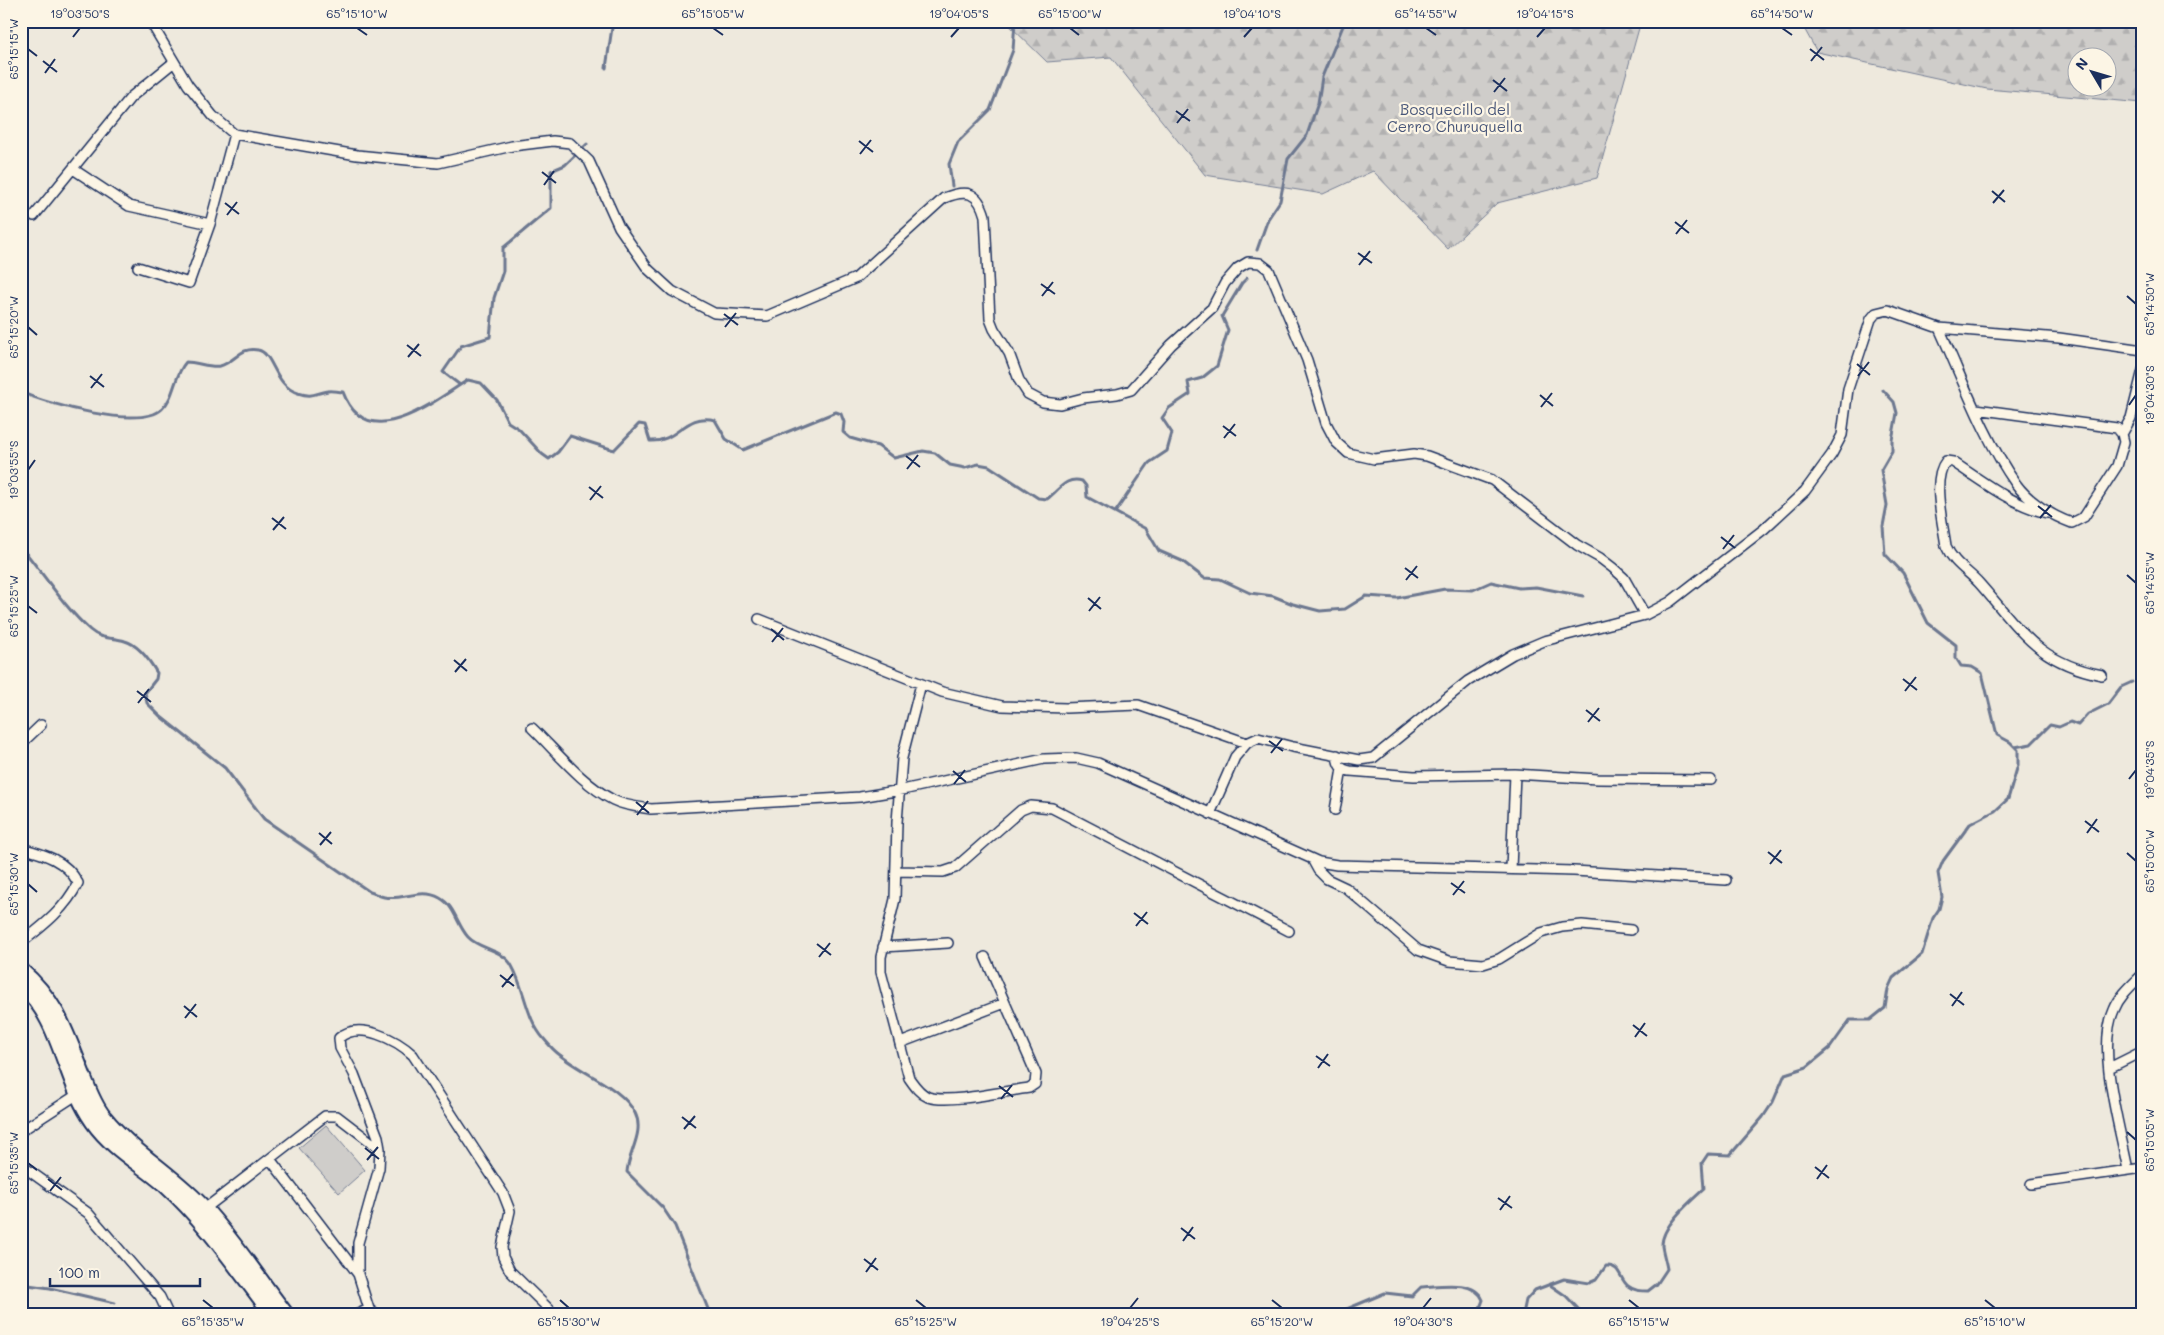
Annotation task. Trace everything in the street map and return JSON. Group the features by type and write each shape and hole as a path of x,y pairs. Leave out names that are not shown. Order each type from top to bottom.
{"main road":[{"path":"21,970 40,986 61,1019 88,1090 103,1116 124,1140 172,1176 286,1314"},
{"path":"21,985 31,993 50,1024 78,1094 93,1122 117,1148 201,1213 272,1314"}],"street":[{"path":"150,21 188,85 213,116 234,134 358,155 438,163 512,146 553,141 570,143 589,161 619,227 648,269 672,291 714,313 767,316 822,295 856,278 944,198 959,192 972,194 981,203 985,216 988,305 994,329 1009,353 1019,380 1028,394 1043,402 1060,404 1131,390 1171,345 1212,308 1225,283 1238,268 1248,262 1260,263 1269,270 1304,351 1326,423 1336,442 1348,453 1374,459 1414,454 1427,456 1492,480 1577,545 1613,568 1624,578 1645,615"},
{"path":"34,216 131,97 174,62"},
{"path":"138,267 189,283 210,224 234,134"},
{"path":"73,169 129,206 210,224"},
{"path":"1210,814 1235,757 1246,743 1258,738 1359,760 1373,758 1468,681 1513,654 1544,641 1645,615 1670,602 1756,535 1805,491 1832,454 1842,436 1848,389 1871,319 1876,313 1888,310 1939,328 2060,338 2143,350"},
{"path":"1939,328 1976,408 2017,485 2052,514"},
{"path":"2122,434 2131,418 2142,383 2143,370"},
{"path":"1976,408 2117,428 2122,434 2124,442 2116,466 2084,517 2072,523 2052,514 2029,509 1953,462 1946,461 1940,468 1938,482 1946,546 1950,556 1977,581 2032,645 2049,656 2071,666 2102,675"},
{"path":"759,619 942,692 1002,706 1066,708 1138,705 1246,743"},
{"path":"921,684 902,758 896,822 897,871 895,899 883,947 881,972 885,994 900,1043 908,1078 918,1090 928,1097 946,1099 1029,1088 1035,1084 1036,1074 985,957"},
{"path":"21,744 41,725"},
{"path":"532,728 588,783 613,800 632,807 651,809 850,798 899,791 1044,759 1076,758 1098,763 1312,858 1337,865 1511,870 1726,880"},
{"path":"1337,756 1338,764 1342,769 1414,776 1515,774 1711,780"},
{"path":"1335,810 1342,769"},
{"path":"1511,870 1515,774"},
{"path":"897,871 943,872 954,868 1021,810 1031,806 1052,808 1289,931"},
{"path":"21,848 46,854 62,864 78,883 70,899 48,921 21,943"},
{"path":"1312,858 1318,870 1327,879 1346,888 1418,950 1449,961 1483,964 1499,959 1541,933 1562,927 1582,926 1631,930"},
{"path":"883,947 948,943"},
{"path":"2128,1170 2107,1056 2108,1036 2113,1012 2119,999 2143,974"},
{"path":"900,1043 1005,1004"},
{"path":"358,1274 358,1243 379,1168 380,1150 378,1136 354,1074 340,1048 339,1038 345,1032 362,1030 388,1039 406,1048 413,1055 503,1193 510,1211 502,1248 503,1257 510,1271 554,1314"},
{"path":"2109,1068 2143,1051"},
{"path":"21,1131 78,1094"},
{"path":"201,1213 325,1116 337,1116 380,1150"},
{"path":"270,1159 358,1274 372,1311 358,1314"},
{"path":"21,1165 88,1213 160,1297 168,1314"},
{"path":"2031,1184 2143,1168"}],"green space":[{"name":"Bosquecillo del Cerro Churuquella","path":"1005,21 1641,21 1597,178 1497,203 1448,249 1373,171 1323,194 1205,175 1111,57 1047,62"},
{"path":"1800,21 2143,21 2143,103 2087,98 2116,98 2116,48 2066,48 2066,96 1987,89 1817,52"},
{"path":"326,1125 365,1170 339,1193 299,1148"}],"waterway":[{"path":"606,68 613,21"},
{"path":"952,186 949,164 958,142 990,110 1013,50 1015,21"},
{"path":"1257,250 1268,219 1280,201 1288,159 1307,135 1318,103 1322,77 1345,21"},
{"path":"460,385 443,372 461,346 490,337 494,298 503,271 503,248 551,208 551,171 565,165 587,144"},
{"path":"1116,511 1149,463 1167,451 1172,433 1162,418 1169,408 1190,394 1188,382 1202,378 1217,366 1228,330 1222,316 1247,278"},
{"path":"21,392 50,403 93,413 134,417 151,415 162,409 170,398 179,373 186,362 220,366 242,352 252,349 263,352 268,357 279,377 290,389 307,395 330,391 343,392 354,411 368,420 384,422 401,418 437,400 468,380 481,383 497,400 508,422 519,429 549,459 558,452 570,436 614,450 639,424 645,425 650,441 668,437 696,420 705,419 715,420 726,439 743,450 836,412 841,414 844,422 843,432 850,438 878,446 894,458 923,451 935,453 950,465 965,468 978,464 989,466 1038,498 1047,499 1071,480 1082,481 1086,486 1087,497 1146,529 1159,551 1182,561 1204,578 1220,579 1250,593 1273,596 1293,604 1320,611 1345,609 1366,596 1397,598 1445,589 1473,590 1491,582 1519,588 1536,587 1583,596"},
{"path":"1523,1314 1526,1300 1535,1290 1564,1279 1589,1283 1596,1280 1606,1266 1611,1266 1617,1270 1625,1283 1635,1290 1648,1291 1657,1284 1667,1269 1662,1246 1666,1230 1678,1214 1704,1189 1702,1163 1708,1154 1730,1155 1763,1117 1773,1102 1785,1074 1807,1067 1830,1048 1850,1020 1870,1020 1885,1008 1888,989 1893,978 1922,954 1933,918 1939,909 1942,897 1938,873 1943,861 1970,824 1995,811 2008,799 2018,765 2018,750 2010,742 1997,735 1982,673 1972,667 1961,666 1956,658 1956,645 1928,623 1903,573 1885,554 1883,526 1887,505 1881,470 1892,451 1897,413 1894,402 1883,390"},
{"path":"21,547 62,600 90,630 103,637 130,643 144,654 157,673 156,679 145,693 147,703 160,716 225,768 264,819 370,892 382,897 391,898 419,894 433,895 440,898 453,911 468,937 508,960 516,975 533,1022 544,1039 569,1062 621,1096 635,1113 638,1120 638,1128 627,1172 663,1208 675,1226 710,1314"},
{"path":"2015,747 2031,744 2050,725 2059,727 2070,722 2078,725 2088,714 2108,704 2121,687 2132,682"},
{"path":"21,1284 50,1288 115,1303"},
{"path":"1335,1314 1385,1293 1412,1296 1421,1287 1447,1285 1464,1286 1479,1293 1483,1300 1480,1308 1473,1314"},
{"path":"1550,1285 1566,1296 1583,1314"},
{"path":"1258,1314 1273,1309 1304,1314"}]}
